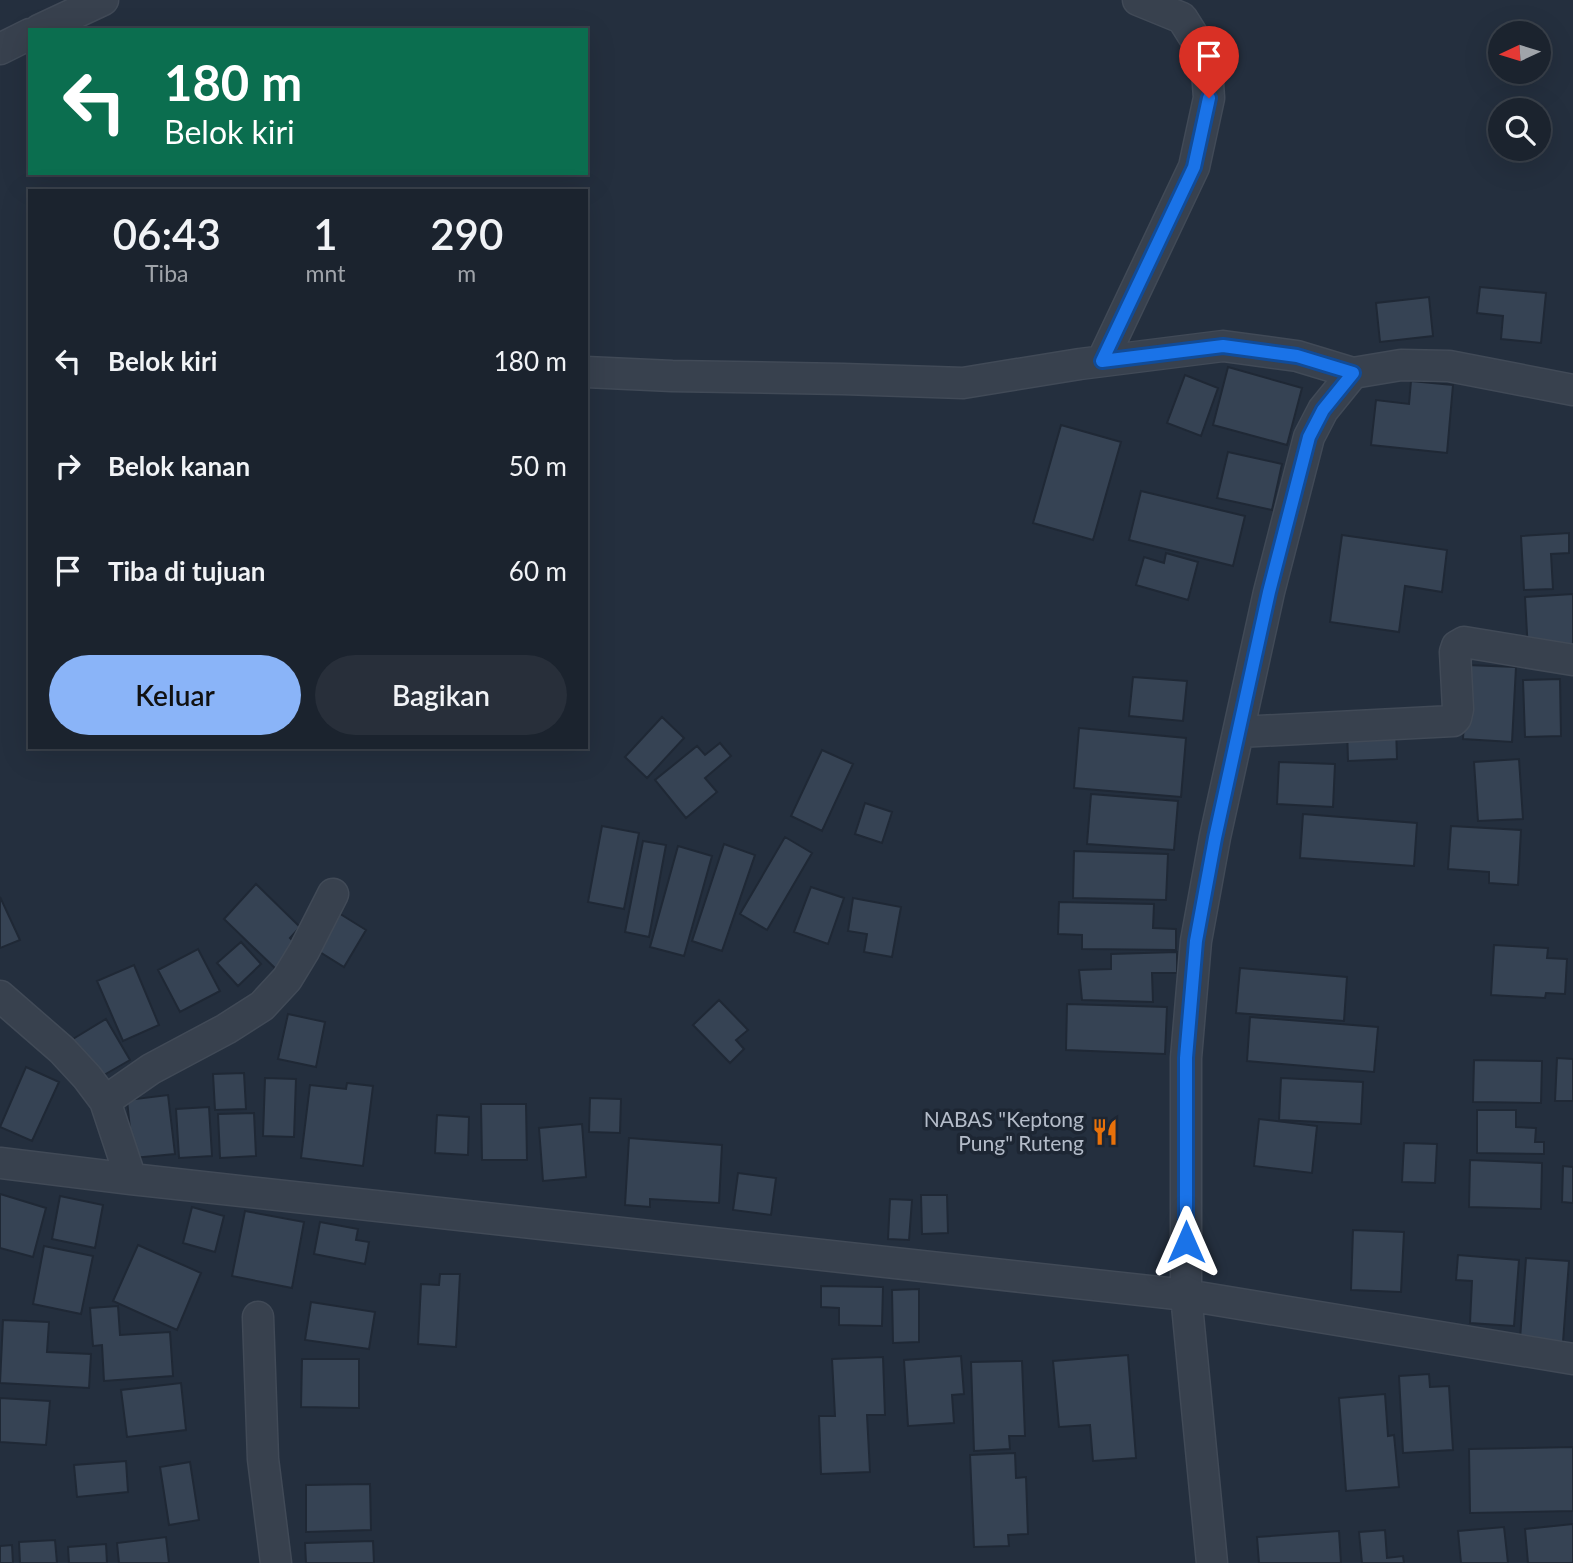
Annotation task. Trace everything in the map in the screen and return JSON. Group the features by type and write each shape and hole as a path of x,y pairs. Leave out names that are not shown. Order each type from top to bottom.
{"street":[{"path":"43,28 103,0"},
{"path":"1102,361 1194,167 1209,98 1206,56 1182,18 1138,0"},
{"path":"0,49 28,35"},
{"path":"588,372 963,383 1102,361 1223,346 1297,356 1353,373 1401,365 1449,366 1573,390"},
{"path":"1212,1563 1185,1295 1186,1058 1196,941 1215,838 1269,592 1309,437 1323,410 1353,373"},
{"path":"1239,732 1453,721 1458,709 1455,652 1457,646 1464,642 1573,660"},
{"path":"106,1101 151,1069 226,1029 262,1006 287,979 333,894"},
{"path":"0,996 62,1050 106,1101 131,1179"},
{"path":"0,1163 1185,1295 1573,1359"},
{"path":"258,1317 263,1459 276,1563"}],"building":[{"path":"1480,287 1546,293 1541,343 1501,339 1503,316 1477,313"},
{"path":"1429,297 1433,336 1380,342 1376,303"},
{"path":"1228,367 1302,388 1287,445 1213,425"},
{"path":"1185,375 1218,388 1201,436 1167,423"},
{"path":"1411,381 1453,385 1447,453 1371,445 1376,400 1409,404"},
{"path":"1061,425 1121,442 1093,540 1033,523"},
{"path":"1228,452 1282,464 1272,510 1217,498"},
{"path":"1141,491 1245,516 1233,566 1129,540"},
{"path":"1569,533 1569,553 1551,554 1553,589 1524,590 1521,536"},
{"path":"1342,535 1447,550 1442,592 1405,586 1399,632 1330,622"},
{"path":"1166,553 1198,562 1188,600 1136,585 1144,557 1164,563"},
{"path":"1573,594 1573,650 1528,652 1525,597"},
{"path":"1467,665 1516,667 1512,742 1463,739"},
{"path":"1133,677 1187,681 1183,721 1129,716"},
{"path":"1560,679 1561,736 1525,737 1523,680"},
{"path":"662,717 684,738 647,778 625,757"},
{"path":"1396,727 1397,759 1348,761 1347,728"},
{"path":"1079,728 1186,738 1181,797 1074,788"},
{"path":"720,743 731,756 705,778 717,792 686,818 655,780 697,746 705,755"},
{"path":"822,750 853,764 822,831 791,816"},
{"path":"1519,759 1523,819 1478,821 1474,762"},
{"path":"1279,762 1335,764 1333,807 1277,804"},
{"path":"1091,794 1178,801 1174,850 1087,844"},
{"path":"865,803 892,812 882,843 855,834"},
{"path":"1303,814 1417,823 1414,866 1300,858"},
{"path":"602,826 639,833 624,909 588,902"},
{"path":"1451,826 1521,830 1518,885 1489,883 1489,872 1448,869"},
{"path":"785,837 812,853 767,930 740,914"},
{"path":"643,841 666,845 649,937 625,932"},
{"path":"724,844 755,855 722,951 692,941"},
{"path":"678,846 712,856 684,956 650,947"},
{"path":"1074,851 1168,854 1166,900 1073,898"},
{"path":"256,884 300,927 290,938 298,946 276,969 224,919"},
{"path":"811,887 844,898 828,944 794,932"},
{"path":"0,897 20,940 0,948"},
{"path":"853,898 901,907 892,957 864,952 867,934 848,931"},
{"path":"1059,902 1154,904 1153,928 1176,929 1176,950 1082,949 1082,935 1058,934"},
{"path":"337,912 366,930 344,967 315,949"},
{"path":"241,942 261,964 238,986 217,963"},
{"path":"1494,945 1548,948 1547,958 1567,959 1565,994 1546,993 1545,998 1491,995"},
{"path":"198,949 220,991 180,1012 158,970"},
{"path":"1177,952 1177,973 1152,973 1153,1002 1082,1000 1079,970 1111,969 1111,954"},
{"path":"134,965 159,1025 123,1041 97,981"},
{"path":"1240,968 1347,977 1344,1021 1236,1013"},
{"path":"719,1000 748,1030 736,1040 744,1049 730,1063 693,1025"},
{"path":"1067,1004 1167,1007 1165,1054 1066,1050"},
{"path":"288,1014 325,1022 316,1067 278,1059"},
{"path":"1250,1017 1378,1027 1374,1072 1247,1061"},
{"path":"106,1019 130,1060 97,1079 73,1039"},
{"path":"1557,1058 1573,1059 1573,1101 1555,1101"},
{"path":"1474,1060 1542,1061 1541,1103 1473,1102"},
{"path":"26,1067 59,1082 32,1141 0,1127"},
{"path":"244,1073 246,1109 215,1110 213,1074"},
{"path":"265,1078 296,1079 294,1137 263,1136"},
{"path":"1281,1078 1363,1082 1361,1124 1279,1120"},
{"path":"347,1083 373,1086 363,1166 301,1158 310,1085 346,1089"},
{"path":"168,1095 175,1154 133,1158 127,1100"},
{"path":"590,1098 621,1099 620,1133 589,1132"},
{"path":"481,1104 526,1104 527,1160 482,1160"},
{"path":"209,1107 212,1156 179,1158 176,1109"},
{"path":"1477,1110 1516,1110 1516,1127 1536,1128 1535,1142 1544,1142 1544,1154 1477,1153"},
{"path":"254,1113 256,1156 220,1158 218,1114"},
{"path":"437,1115 469,1117 468,1155 435,1153"},
{"path":"1259,1119 1317,1126 1312,1173 1254,1166"},
{"path":"582,1124 586,1177 543,1181 539,1128"},
{"path":"629,1138 722,1145 719,1203 650,1199 650,1207 625,1205"},
{"path":"1404,1143 1437,1144 1435,1183 1402,1182"},
{"path":"1470,1160 1542,1163 1541,1209 1469,1207"},
{"path":"1563,1166 1573,1167 1573,1203 1562,1202"},
{"path":"738,1173 776,1178 771,1215 733,1210"},
{"path":"0,1194 46,1208 33,1257 0,1248"},
{"path":"921,1195 947,1195 948,1233 922,1234"},
{"path":"60,1196 103,1205 95,1248 52,1239"},
{"path":"890,1199 912,1200 909,1240 888,1239"},
{"path":"192,1207 224,1216 215,1252 183,1243"},
{"path":"245,1211 304,1222 292,1288 232,1276"},
{"path":"320,1222 358,1229 356,1240 369,1242 365,1264 314,1254"},
{"path":"1353,1230 1404,1232 1401,1292 1351,1290"},
{"path":"138,1245 201,1273 177,1330 113,1301"},
{"path":"44,1246 93,1256 81,1314 33,1304"},
{"path":"1458,1255 1519,1260 1514,1326 1470,1323 1472,1281 1456,1280"},
{"path":"1526,1258 1569,1261 1563,1342 1520,1339"},
{"path":"440,1274 460,1274 456,1347 418,1344 421,1284 439,1285"},
{"path":"821,1286 883,1287 882,1326 839,1325 839,1308 821,1307"},
{"path":"919,1289 919,1342 893,1343 892,1290"},
{"path":"311,1302 375,1312 369,1349 305,1340"},
{"path":"118,1306 120,1335 170,1332 173,1376 104,1381 102,1345 93,1346 90,1308"},
{"path":"3,1320 49,1322 47,1352 91,1354 89,1388 0,1383"},
{"path":"1128,1355 1136,1458 1093,1461 1090,1425 1059,1427 1053,1361"},
{"path":"961,1356 964,1394 952,1395 954,1423 908,1426 904,1360"},
{"path":"883,1357 885,1415 867,1415 870,1472 821,1474 819,1416 835,1416 832,1359"},
{"path":"302,1359 359,1359 359,1408 301,1407"},
{"path":"1022,1361 1025,1436 1009,1436 1010,1449 974,1451 971,1362"},
{"path":"1429,1374 1430,1387 1449,1386 1453,1450 1403,1453 1399,1376"},
{"path":"181,1383 186,1430 127,1437 121,1390"},
{"path":"1385,1394 1388,1436 1394,1435 1399,1487 1346,1491 1339,1398"},
{"path":"0,1398 50,1401 46,1445 0,1442"},
{"path":"1573,1447 1573,1511 1470,1513 1469,1449"},
{"path":"1015,1453 1016,1478 1026,1477 1028,1534 1008,1535 1009,1546 974,1547 970,1455"},
{"path":"126,1461 128,1492 77,1497 74,1465"},
{"path":"190,1462 199,1520 169,1525 160,1467"},
{"path":"370,1484 371,1530 306,1532 306,1485"},
{"path":"1573,1524 1573,1563 1528,1563 1525,1529"},
{"path":"1504,1527 1508,1563 1461,1563 1458,1531"},
{"path":"1385,1530 1387,1558 1403,1556 1404,1563 1362,1563 1359,1532"},
{"path":"1339,1531 1341,1563 1259,1563 1257,1537"},
{"path":"166,1537 169,1563 119,1563 117,1543"},
{"path":"55,1540 57,1563 20,1563 19,1542"},
{"path":"373,1541 374,1563 306,1563 305,1543"},
{"path":"106,1544 107,1563 69,1563 68,1547"},
{"path":"12,1545 13,1563 0,1563 0,1546"}],"place":[{"name":"NABAS \"Keptong Pung\" Ruteng","path":"1105,1132"}],"route":[{"path":"1186,1242 1186,1058 1196,941 1215,838 1269,592 1309,437 1323,410 1353,373 1297,356 1223,346 1102,361 1194,167 1209,98"}]}
